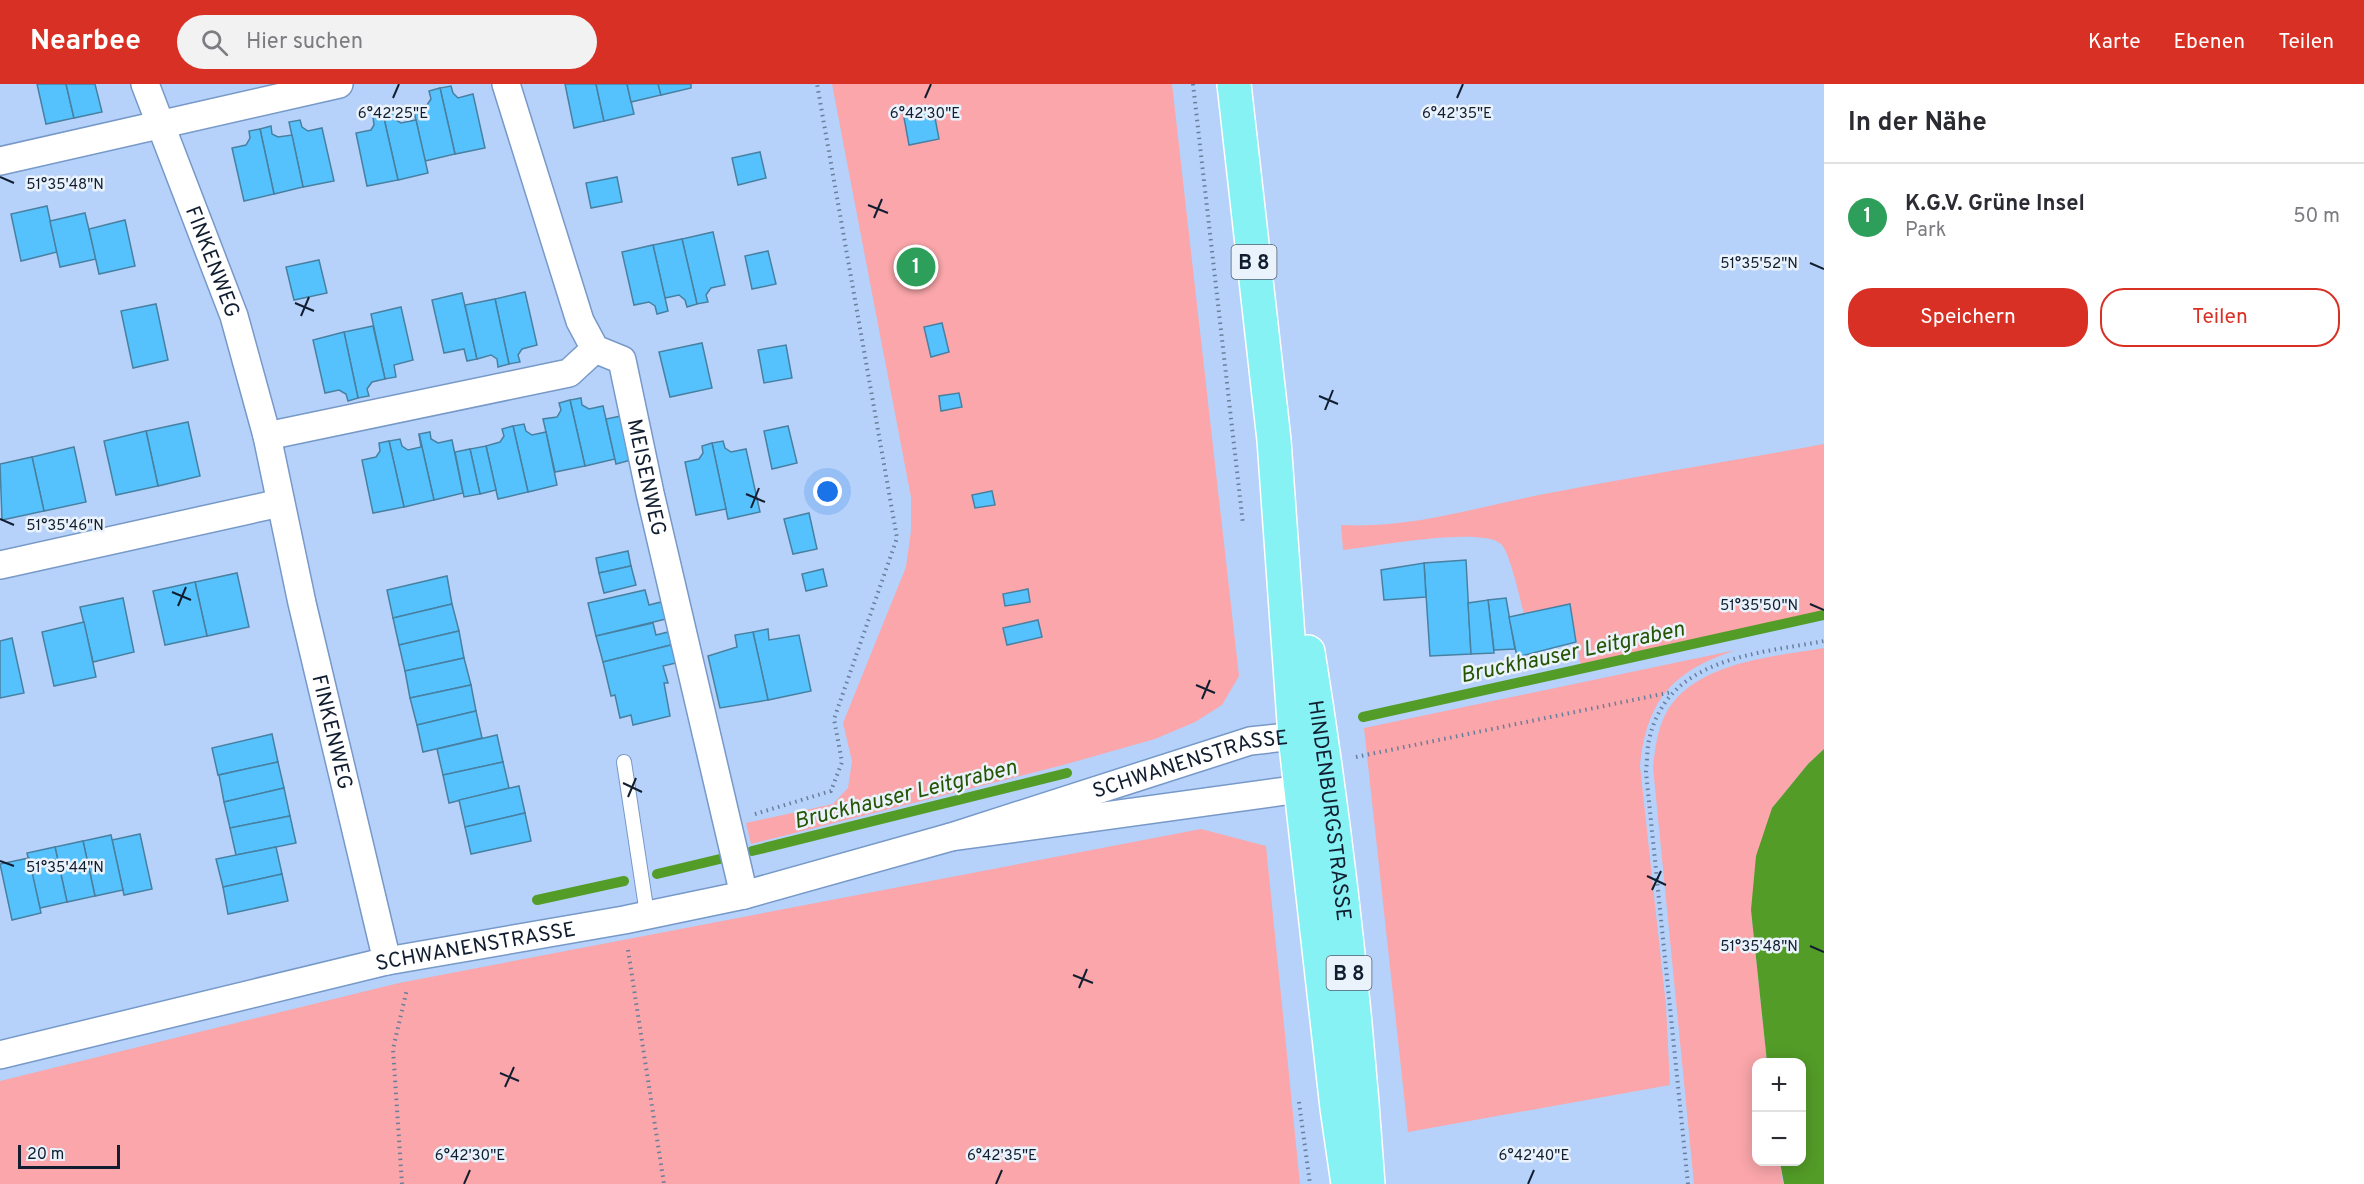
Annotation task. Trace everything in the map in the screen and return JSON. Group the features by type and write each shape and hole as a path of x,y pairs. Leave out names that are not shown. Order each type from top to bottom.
{"main road":[{"name":"HINDENBURGSTRASSE","path":"1233,84 1274,440 1300,789 1348,1184"},
{"name":"HINDENBURGSTRASSE","path":"1274,440 1326,763 1362,1094 1368,1184"}],"street":[{"name":"FINKENWEG","path":"145,84 234,316 267,436 280,503 387,961"},
{"path":"0,161 339,84"},
{"path":"267,436 569,373 595,349 580,321 506,84"},
{"name":"MEISENWEG","path":"595,349 622,360 725,823 744,895"},
{"path":"0,565 280,503"},
{"name":"SCHWANENSTRASSE","path":"0,1055 387,961 635,917 744,895 951,837 1250,741 1295,736 1326,763"},
{"path":"1300,789 1326,763"},
{"name":"SCHWANENSTRASSE","path":"951,837 1300,789"}],"lane":[{"path":"624,762 635,917"}],"path":[{"path":"725,823 831,791 842,762 834,719 897,538 816,84"},
{"path":"1688,1184 1646,772 1649,740 1660,712 1672,692 1715,664 1754,653 1824,641"},
{"path":"1326,763 1672,692"},
{"path":"635,917 664,1184"},
{"path":"387,961 407,987 393,1049 402,1184"}],"shaded area":[{"path":"832,84 1172,84 1239,676 1222,705 1195,722 1155,739 1063,765 751,844 746,823 833,804 848,788 852,761 843,723 906,567 911,531 911,497"},
{"path":"1824,444 1824,611 1581,666 1570,604 1524,613 1511,566 1501,544 1490,539 1450,537 1343,550 1341,525 1393,524 1444,516 1579,487"},
{"path":"1824,648 1824,749 1808,764 1772,808 1751,910 1767,1058 1752,1058 1752,1166 1781,1166 1783,1184 1694,1184 1653,767 1656,747 1664,717 1676,699 1693,684 1712,673 1734,665"},
{"path":"1736,650 1695,668 1667,691 1657,705 1649,723 1640,766 1666,1006 1670,1085 1408,1132 1364,728"},
{"path":"1824,749 1824,1184 1784,1184 1781,1166 1806,1166 1806,1058 1767,1058 1751,910 1756,856 1772,808 1808,764"},
{"path":"1201,829 1266,846 1300,1184 0,1184 0,1081 399,983"}],"building":[{"path":"37,84 66,84 74,118 46,124"},
{"path":"66,84 95,84 102,112 74,118"},
{"path":"565,84 596,84 604,121 574,128"},
{"path":"596,84 627,84 634,114 604,121"},
{"path":"627,84 658,84 661,95 631,102"},
{"path":"658,84 691,84 691,88 661,95"},
{"path":"451,86 458,98 473,94 485,148 455,154 440,88"},
{"path":"440,88 455,154 425,161 413,107 427,105 431,99 429,91"},
{"path":"933,107 939,139 909,145 903,112"},
{"path":"394,112 396,120 401,123 416,120 428,173 398,180 383,114"},
{"path":"383,114 398,180 367,186 356,133 371,130 374,125 373,117"},
{"path":"300,120 302,127 308,131 322,128 334,181 303,187 289,122"},
{"path":"271,126 272,134 278,137 292,135 303,187 274,194 260,129"},
{"path":"260,129 274,194 244,201 232,148 246,145 250,138 249,131"},
{"path":"760,152 766,178 738,185 732,158"},
{"path":"617,177 622,202 591,208 586,183"},
{"path":"47,206 57,252 21,261 11,214"},
{"path":"85,213 96,259 60,267 50,221"},
{"path":"125,220 135,266 99,274 89,229"},
{"path":"713,232 725,285 711,288 706,295 708,302 697,304 682,239"},
{"path":"682,239 697,304 687,307 685,300 679,295 665,298 653,245"},
{"path":"653,245 668,311 657,314 655,306 649,302 634,305 622,252"},
{"path":"768,251 776,284 752,289 745,256"},
{"path":"319,260 327,293 294,300 286,267"},
{"path":"525,292 537,345 522,349 518,355 520,362 509,364 495,299"},
{"path":"462,293 477,359 467,361 464,349 444,353 432,300"},
{"path":"495,299 509,364 498,367 497,359 491,355 477,359 465,305"},
{"path":"156,304 168,360 133,368 121,311"},
{"path":"401,307 413,360 394,365 396,377 385,379 371,314"},
{"path":"942,323 949,352 931,357 924,327"},
{"path":"373,326 385,379 372,382 367,389 369,396 358,398 344,332"},
{"path":"344,332 358,398 348,401 346,394 339,390 325,393 313,340"},
{"path":"702,343 712,388 670,397 659,352"},
{"path":"786,345 792,378 764,383 758,350"},
{"path":"959,393 962,407 941,411 939,396"},
{"path":"581,398 582,405 589,409 603,406 615,459 585,466 570,400"},
{"path":"570,400 585,466 555,472 543,419 557,417 561,410 559,403"},
{"path":"621,416 631,460 616,464 606,419"},
{"path":"188,422 200,476 158,486 146,431"},
{"path":"524,424 526,431 532,435 546,432 557,485 528,492 513,426"},
{"path":"513,426 528,492 498,499 486,446 500,442 504,436 502,429"},
{"path":"788,426 797,463 772,469 764,431"},
{"path":"146,431 158,486 116,495 104,441"},
{"path":"430,432 431,439 438,443 452,440 463,493 434,500 419,434"},
{"path":"419,434 434,500 404,507 389,441 400,439 402,446 408,450 421,447"},
{"path":"389,441 404,507 373,513 362,460 376,457 380,451 379,443"},
{"path":"723,441 725,448 731,452 746,449 760,512 728,519 712,443"},
{"path":"712,443 726,509 696,515 685,462 699,459 703,453 702,446"},
{"path":"486,446 496,490 480,494 470,449"},
{"path":"74,447 86,502 44,511 32,457"},
{"path":"470,449 480,494 464,497 455,452"},
{"path":"32,457 44,511 2,520 0,464"},
{"path":"992,491 995,505 975,508 972,495"},
{"path":"809,513 817,549 793,554 784,519"},
{"path":"628,551 631,566 599,573 596,558"},
{"path":"1466,560 1471,654 1430,656 1424,563"},
{"path":"1424,563 1426,597 1384,600 1381,570"},
{"path":"631,566 636,585 604,593 599,573"},
{"path":"823,569 827,586 806,591 802,574"},
{"path":"237,573 249,627 207,636 195,582"},
{"path":"447,576 452,604 393,618 387,590"},
{"path":"195,582 207,636 165,645 153,591"},
{"path":"1028,589 1030,602 1005,606 1003,594"},
{"path":"645,590 649,605 661,602 666,619 596,636 588,603"},
{"path":"123,598 134,652 93,662 80,607"},
{"path":"1506,598 1515,649 1494,650 1488,600"},
{"path":"1488,600 1494,653 1471,654 1468,603"},
{"path":"452,604 459,631 399,645 393,618"},
{"path":"1570,604 1576,642 1517,657 1509,617"},
{"path":"1038,620 1042,637 1007,645 1003,628"},
{"path":"84,622 96,677 54,686 42,632"},
{"path":"653,623 656,635 668,632 671,645 603,662 596,636"},
{"path":"768,629 769,640 799,635 811,691 768,700 753,632"},
{"path":"459,631 464,658 405,671 399,645"},
{"path":"753,632 768,700 720,708 708,656 737,647 735,635"},
{"path":"12,638 24,693 0,698 0,641"},
{"path":"671,645 676,663 663,666 668,683 664,683 670,716 633,725 631,715 620,718 615,695 611,696 603,662"},
{"path":"464,658 471,685 410,698 405,671"},
{"path":"471,685 476,711 417,725 410,698"},
{"path":"476,711 482,738 423,752 417,725"},
{"path":"272,734 278,762 218,775 212,748"},
{"path":"497,735 503,762 443,775 437,749"},
{"path":"278,762 284,788 224,802 219,775"},
{"path":"503,762 509,788 449,803 443,775"},
{"path":"519,786 525,813 465,827 459,800"},
{"path":"284,788 290,816 230,828 224,802"},
{"path":"525,813 531,841 471,854 465,827"},
{"path":"290,816 296,843 236,855 230,828"},
{"path":"140,834 152,889 124,895 112,840"},
{"path":"111,835 123,890 95,896 83,841"},
{"path":"83,841 95,896 67,902 55,847"},
{"path":"55,847 67,902 40,908 27,853"},
{"path":"276,847 282,874 223,887 216,859"},
{"path":"29,858 41,913 12,920 0,864"},
{"path":"282,874 288,901 228,914 223,887"}],"waterway":[{"name":"Bruckhauser Leitgraben","path":"1363,717 1824,615"},
{"name":"Bruckhauser Leitgraben","path":"752,851 1067,773"},
{"name":"Bruckhauser Leitgraben","path":"657,874 724,858"},
{"name":"Bruckhauser Leitgraben","path":"537,900 624,881"}],"place":[{"name":"K.G.V. Grüne Insel","path":"916,267"}]}
